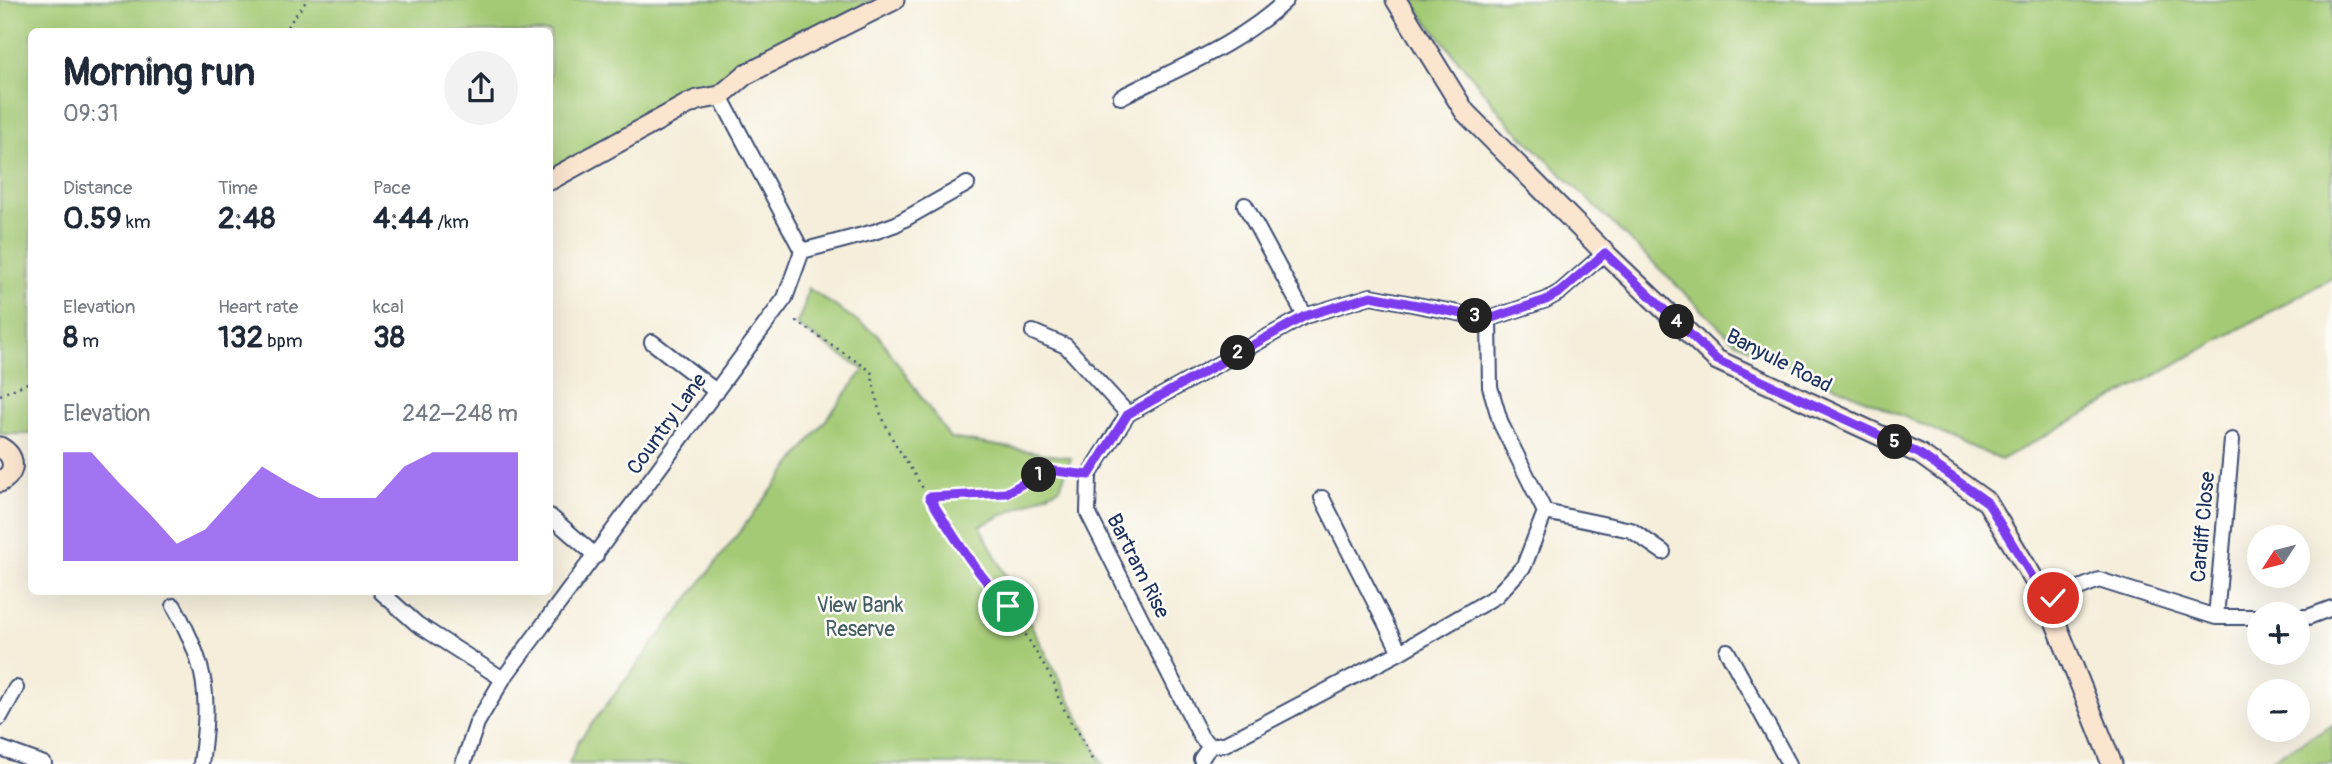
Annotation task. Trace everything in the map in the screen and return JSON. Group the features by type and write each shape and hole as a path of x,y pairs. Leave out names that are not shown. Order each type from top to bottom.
{"street":[{"path":"553,178 696,100 720,96 745,75 894,0"},
{"path":"1121,97 1222,46 1273,12 1286,0"},
{"name":"Banyule Road","path":"1396,0 1465,112 1605,253 1717,360 1920,454 1987,502 2047,601 2112,764"},
{"path":"720,96 802,251 896,224 967,184"},
{"path":"1245,205 1305,316"},
{"name":"Country Lane","path":"463,764 477,723 503,680 785,298 802,251"},
{"path":"1089,475 1128,414 1305,316 1371,296 1489,319 1546,300 1560,292 1605,253"},
{"path":"1200,759 1210,746 1224,744 1400,652 1496,596 1524,566 1545,512 1497,412 1490,387 1489,319"},
{"path":"1033,332 1066,346 1128,414"},
{"path":"652,342 717,392"},
{"name":"Cardiff Close","path":"2216,617 2232,440"},
{"path":"0,482 11,473 15,454"},
{"name":"Bartram Rise","path":"1089,475 1088,513 1201,737 1210,746"},
{"path":"1322,498 1400,652"},
{"path":"1545,512 1631,530 1664,552"},
{"path":"553,520 596,556"},
{"path":"2047,601 2098,580 2216,617 2247,617"},
{"path":"384,595 416,624 503,680"},
{"path":"174,606 191,637 204,678 207,702 201,764"},
{"path":"2310,616 2332,608"},
{"path":"1727,652 1789,764"},
{"path":"0,717 16,688"},
{"path":"0,748 44,764"}],"path":[{"path":"286,28 307,0"},
{"path":"796,321 871,371 878,410 884,424 979,574 1012,611 1048,673 1058,698 1094,764"},
{"path":"0,395 28,383"},
{"path":"929,497 1006,493 1047,470 1089,475"}],"green space":[{"path":"0,0 873,0 553,171 553,28 28,28 28,434 0,434"},
{"path":"1410,0 2332,0 2332,278 2001,460 1734,341 1508,122"},
{"name":"View Bank Reserve","path":"808,288 878,335 950,438 1071,458 1060,488 980,526 1103,764 569,764 578,742 864,370 796,325"},
{"path":"2332,726 2332,764 2262,764 2303,742 2310,742 2310,738"}],"route":[{"path":"1008,606 988,586 960,548 929,497 1006,493 1047,470 1089,475 1128,414 1305,316 1371,296 1489,319 1546,300 1574,281 1605,253 1717,360 1920,454 1987,502 2047,601 2053,598"}]}
